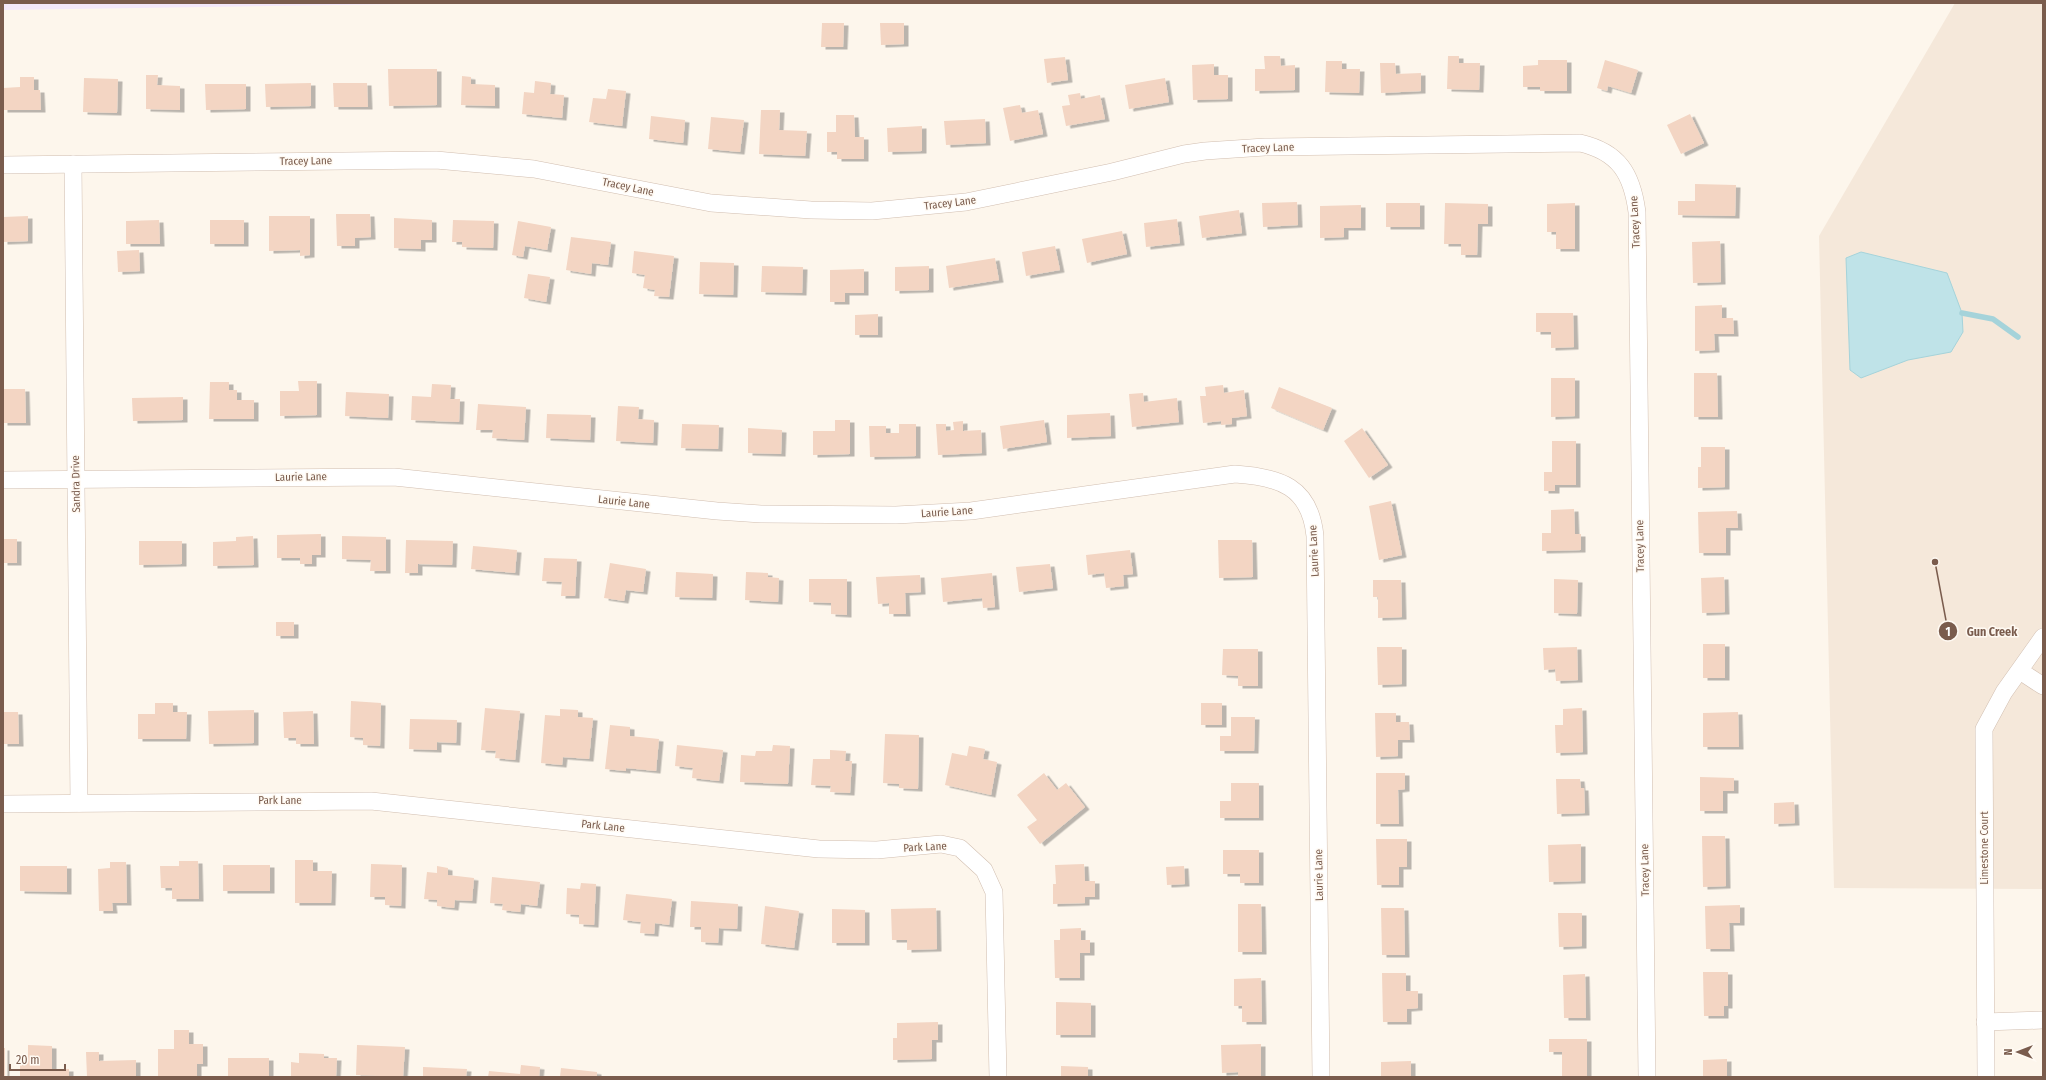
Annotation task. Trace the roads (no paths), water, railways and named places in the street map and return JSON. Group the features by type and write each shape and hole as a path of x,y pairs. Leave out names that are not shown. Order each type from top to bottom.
{"street":[{"name":"Tracey Lane","path":"3,165 324,160 465,162 534,169 571,175 711,203 811,210 872,211 974,201 1105,173 1184,154 1205,151 1265,147 1580,143 1607,152 1618,162 1629,178 1634,192 1637,212 1647,1077"},
{"name":"Sandra Drive","path":"73,164 79,803"},
{"name":"Laurie Lane","path":"3,480 394,477 689,509 761,514 851,515 896,515 971,510 1234,474 1263,477 1284,484 1304,500 1311,512 1315,536 1321,1077"},
{"name":"Limestone Court","path":"1986,1077 1984,729 2004,692 2043,637"},
{"path":"2020,671 2043,686"},
{"name":"Park Lane","path":"3,804 296,800 371,801 819,849 877,850 941,844 960,848 984,870 994,892 998,1077"},
{"path":"1985,1022 2043,1020"}],"water":[{"path":"1861,252 1947,273 1962,313 1963,332 1951,352 1908,360 1861,378 1850,370 1846,258"}],"waterway":[{"path":"1962,313 1993,319 2018,337"}],"place":[{"name":"Gun Creek","path":"1935,562"}]}
